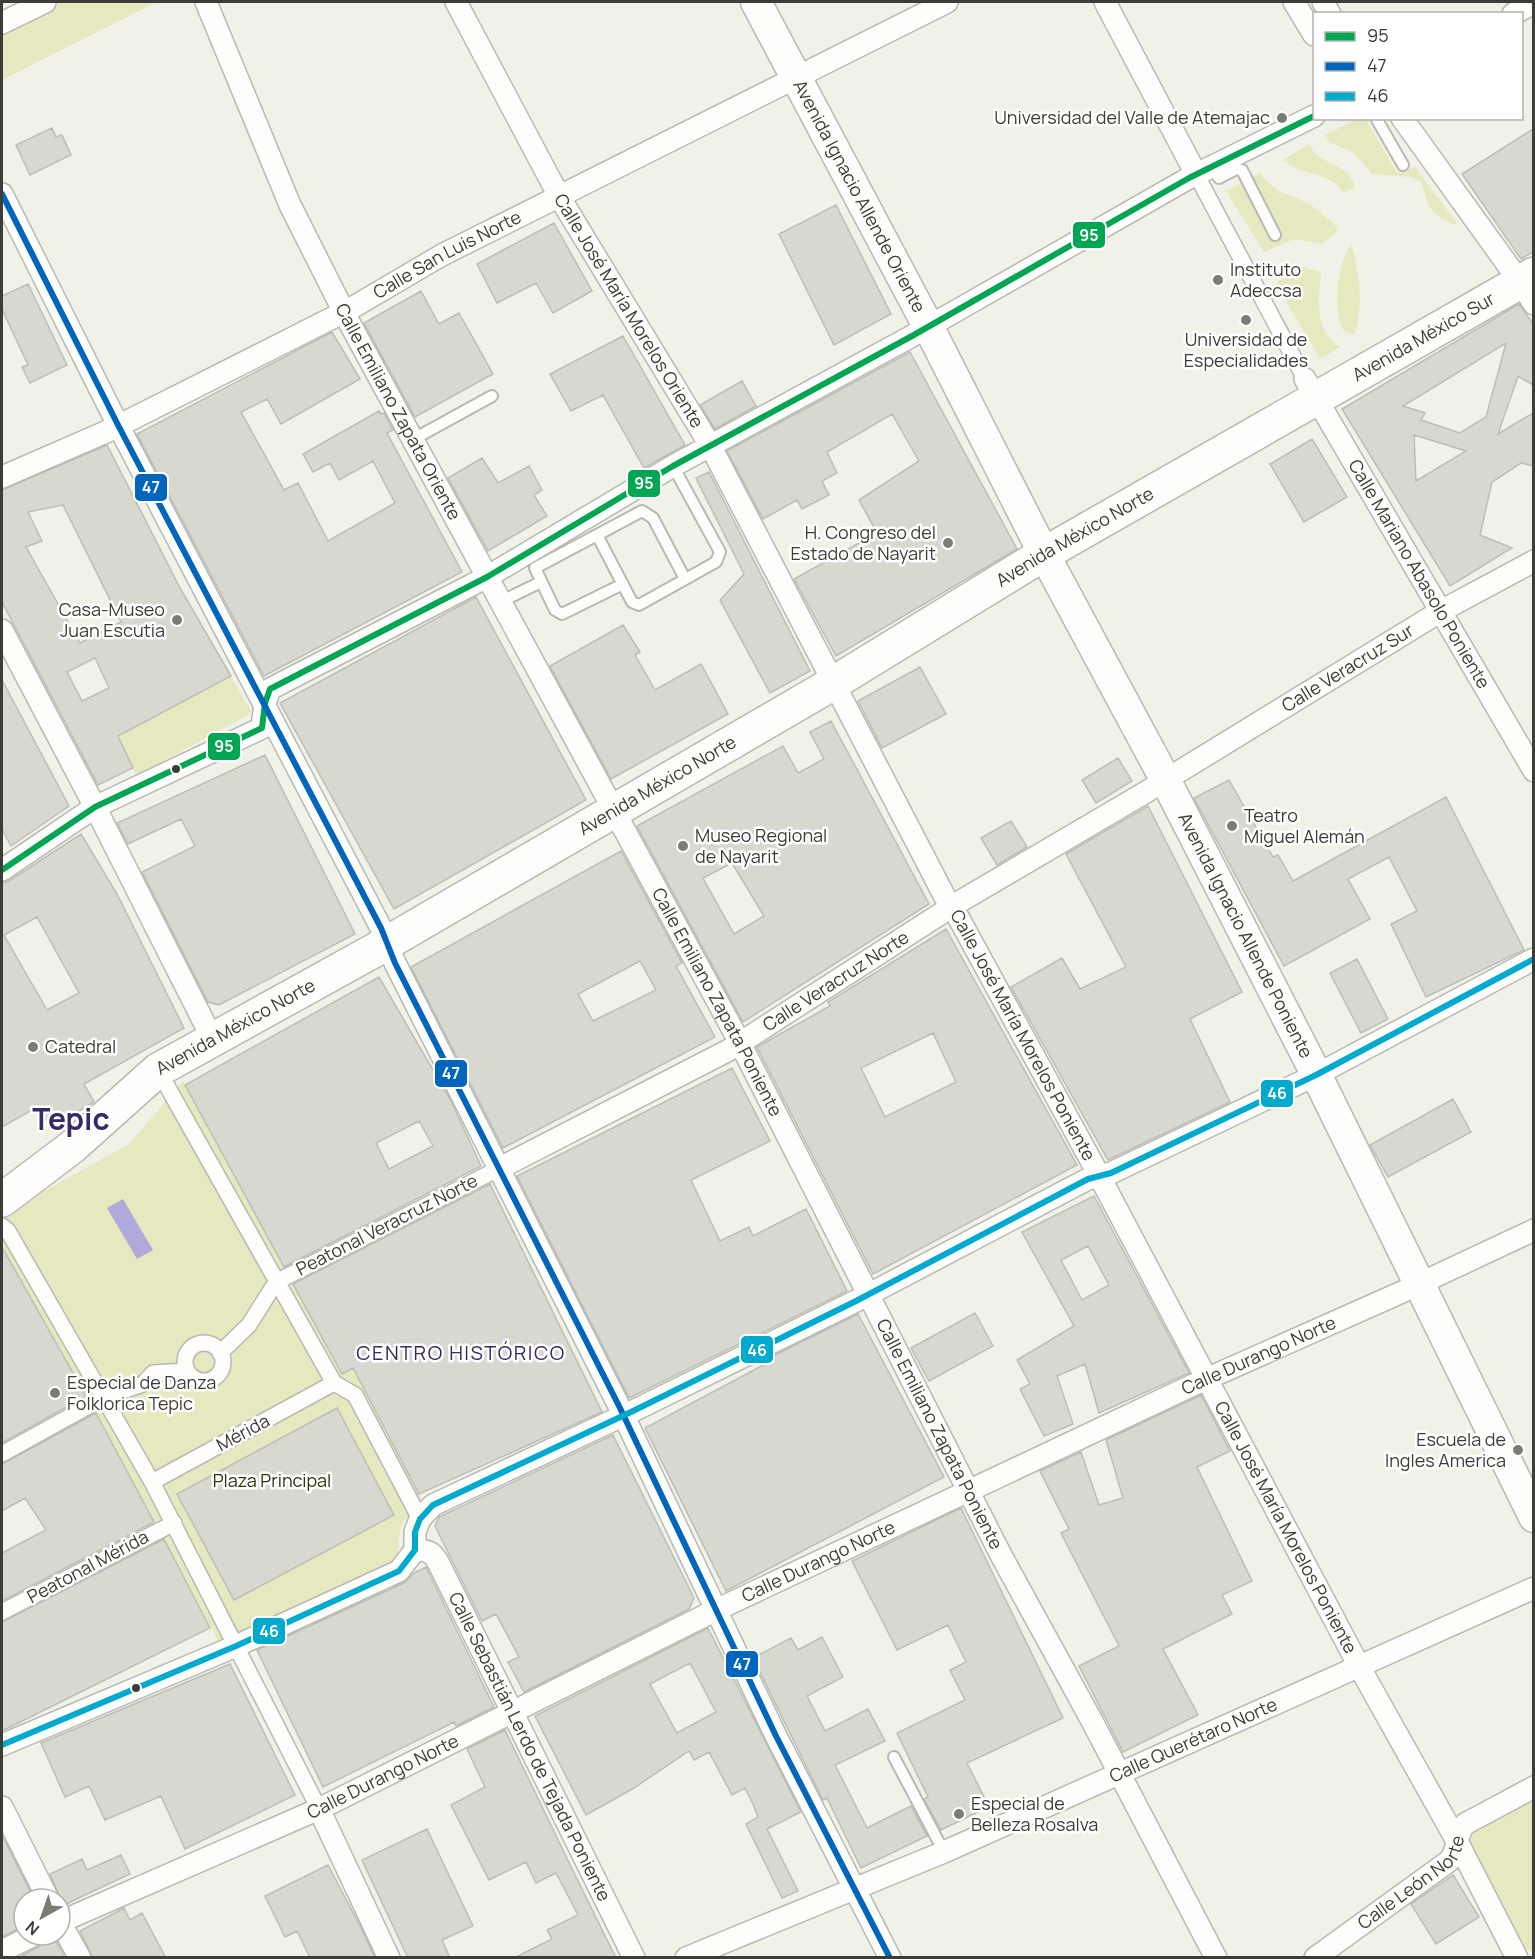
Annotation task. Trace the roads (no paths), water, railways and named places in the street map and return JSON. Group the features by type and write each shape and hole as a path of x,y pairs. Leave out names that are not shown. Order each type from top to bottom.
{"main road":[{"name":"Avenida Ignacio Allende Oriente","path":"756,2 928,326 1044,554"},
{"name":"Avenida México Sur","path":"1316,389 1529,287"},
{"name":"Avenida México Norte","path":"2,1200 72,1147 158,1070 214,1042 388,943 832,684 1316,389"},
{"name":"Avenida Ignacio Allende Poniente","path":"1044,554 1165,778 1316,1076 1533,1517"}],"street":[{"path":"2,23 45,2"},
{"name":"Calle Emiliano Zapata Oriente","path":"206,2 290,205 412,440 614,812"},
{"name":"Calle José María Morelos Oriente","path":"456,2 561,198 710,446 832,684"},
{"name":"Calle San Luis Norte","path":"2,477 118,425 344,312 442,255 561,198 795,77 947,2"},
{"path":"1105,2 1203,171 1316,389"},
{"path":"1294,2 1313,33"},
{"path":"1517,12 1533,3"},
{"path":"2,870 95,807 262,728 265,703 270,689 487,577 673,466 1203,171 1313,116"},
{"path":"1404,120 1529,287"},
{"path":"2,194 118,425 265,703 388,943 395,963 623,1415 714,1611 890,1958"},
{"name":"Calle Mariano Abasolo Poniente","path":"1316,389 1533,771"},
{"name":"Calle Veracruz Sur","path":"1165,778 1441,611 1533,561"},
{"path":"2,630 214,1042"},
{"name":"Calle José María Morelos Poniente","path":"832,684 1207,1378 1360,1668 1458,1843 1517,1958"},
{"name":"Calle Veracruz Norte","path":"498,1169 740,1043 951,908 1165,778"},
{"name":"Calle Emiliano Zapata Poniente","path":"614,812 740,1043 969,1492 1120,1773 1216,1958"},
{"path":"2,1745 236,1646 399,1570 415,1551 415,1532 420,1519 433,1504 623,1415 1098,1175 1111,1173 1316,1076 1533,959"},
{"path":"158,1070 334,1383 355,1395 420,1519"},
{"name":"Peatonal Veracruz Norte","path":"276,1282 498,1169"},
{"path":"2,1226 8,1231 105,1397 174,1522 319,1809 389,1958"},
{"name":"Calle Durango Norte","path":"72,1917 319,1809 714,1611 1207,1378 1533,1230"},
{"path":"220,1353 249,1325 276,1282"},
{"path":"2,1454 105,1397 143,1384 153,1373 187,1371 198,1380 211,1380 221,1370 223,1363 220,1353 207,1344 193,1347 186,1358 187,1371"},
{"name":"Mérida","path":"152,1482 334,1383"},
{"name":"Peatonal Mérida","path":"2,1612 174,1522"},
{"name":"Calle Sebastián Lerdo de Tejada Poniente","path":"415,1551 427,1550 434,1554 514,1711 633,1958"},
{"name":"Calle Querétaro Norte","path":"686,1958 944,1852 1360,1668 1533,1588"},
{"name":"Calle León Norte","path":"1316,1958 1449,1861 1465,1824 1533,1787"},
{"path":"2,1807 42,1887"},
{"path":"72,1944 80,1958"}],"lane":[{"path":"1377,120 1403,165"},
{"path":"1203,171 1219,178 1236,169 1242,170 1275,235"},
{"path":"412,440 492,396"},
{"path":"597,535 632,602 639,605 716,562 720,552 673,466"},
{"path":"623,584 562,614 555,610 535,572 537,565 642,511 648,513 684,579"},
{"path":"500,602 541,582"},
{"path":"894,1757 944,1852"}],"place":[{"name":"Universidad del Valle de Atemajac","path":"1282,118"},
{"name":"Instituto Adeccsa","path":"1218,280"},
{"name":"Universidad de Especialidades","path":"1246,320"},
{"name":"H. Congreso del Estado de Nayarit","path":"948,543"},
{"name":"Casa-Museo Juan Escutia","path":"177,620"},
{"name":"Teatro Miguel Alemán","path":"1232,826"},
{"name":"Museo Regional de Nayarit","path":"683,846"},
{"name":"Catedral","path":"33,1047"},
{"name":"Especial de Danza Folklorica Tepic","path":"55,1393"},
{"name":"Escuela de Ingles America","path":"1518,1450"},
{"name":"Especial de Belleza Rosalva","path":"959,1814"}],"district":[{"name":"Tepic","path":"71,1120"},
{"name":"CENTRO HISTÓRICO","path":"461,1353"}],"park label":[{"name":"Plaza Principal","path":"272,1481"}]}
